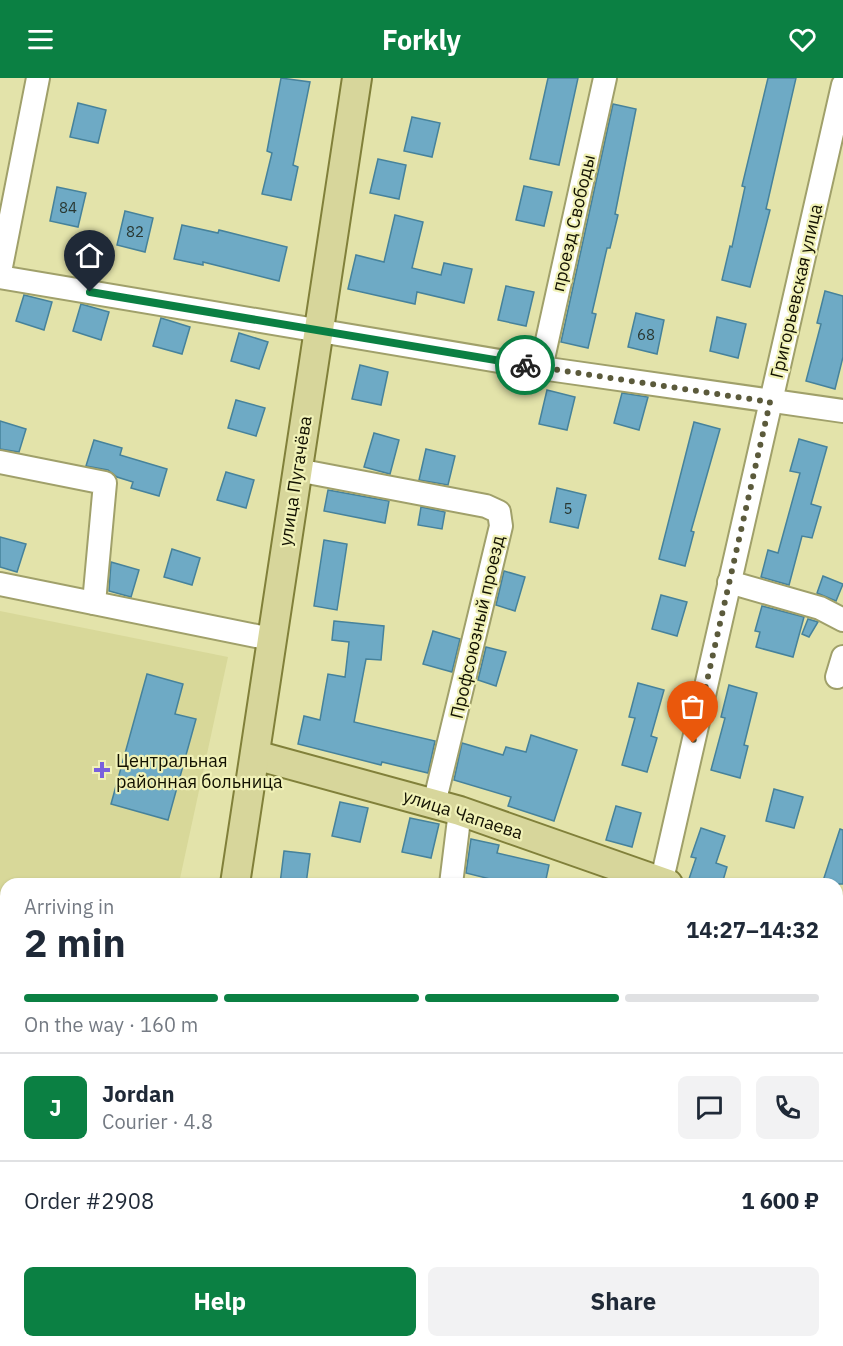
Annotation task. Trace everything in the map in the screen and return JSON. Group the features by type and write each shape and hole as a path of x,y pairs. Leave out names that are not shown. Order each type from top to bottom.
{"main road":[{"name":"улица Пугачёва","path":"236,878 270,639 357,78"},
{"name":"улица Чапаева","path":"255,755 447,808 649,878"}],"street":[{"path":"0,272 38,78"},
{"name":"проезд Свободы","path":"541,368 605,78"},
{"name":"Григорьевская улица","path":"664,878 729,582 843,85"},
{"path":"0,277 541,368 843,411"},
{"path":"0,462 105,483 94,603"},
{"name":"Профсоюзный проезд","path":"297,470 486,506 499,512 501,526 447,808"},
{"path":"729,582 820,608 843,620"},
{"path":"0,584 270,639"},
{"path":"447,808 451,878"}],"shaded area":[{"name":"Центральная районная больница","path":"0,611 228,657 180,878 0,878"}],"building":[{"path":"281,78 310,82 293,165 298,167 291,200 262,194 272,153 267,151"},
{"path":"548,78 578,78 559,165 530,159"},
{"path":"768,78 796,78 766,209 770,210 750,287 722,280 730,246 732,247 745,187 742,186"},
{"path":"78,103 106,110 98,143 70,137"},
{"path":"613,104 636,109 615,214 618,215 610,248 607,248 592,313 596,314 588,348 561,342"},
{"path":"412,117 440,123 432,157 404,151"},
{"path":"378,159 406,165 399,199 370,193"},
{"path":"524,186 552,192 544,226 516,220"},
{"path":"57,187 86,193 78,227 50,221"},
{"path":"125,211 153,218 145,252 117,245"},
{"path":"395,215 423,222 412,268 441,275 444,263 472,269 464,303 417,292 415,304 348,289 356,255 384,262"},
{"path":"182,225 218,233 219,230 287,247 279,281 203,262 203,265 174,259"},
{"path":"506,286 534,292 526,326 498,320"},
{"path":"825,291 843,296 843,357 835,389 806,381 821,324 817,323"},
{"path":"24,295 52,302 44,330 16,321"},
{"path":"81,304 109,312 101,340 73,331"},
{"path":"636,313 664,320 657,354 628,347"},
{"path":"717,317 746,324 738,358 710,351"},
{"path":"161,318 190,327 182,354 153,346"},
{"path":"239,333 268,342 259,369 231,361"},
{"path":"360,365 388,372 381,405 352,399"},
{"path":"547,390 575,397 567,430 539,424"},
{"path":"622,393 648,397 639,430 614,423"},
{"path":"236,400 265,408 256,436 228,428"},
{"path":"0,421 26,429 19,452 0,449"},
{"path":"694,422 720,429 691,531 694,532 685,566 659,559"},
{"path":"374,433 399,440 390,474 364,467"},
{"path":"799,439 827,447 811,504 821,507 812,538 802,536 789,585 761,577 768,550 778,553 800,473 790,471"},
{"path":"94,440 122,448 120,455 167,469 159,496 131,488 133,482 117,477 108,470 86,466"},
{"path":"426,449 455,456 448,485 419,480"},
{"path":"226,472 254,480 246,508 217,500"},
{"path":"557,488 586,495 578,528 550,522"},
{"path":"328,490 389,501 385,523 324,511"},
{"path":"421,507 445,512 442,529 418,525"},
{"path":"0,537 26,544 17,572 0,567"},
{"path":"324,540 347,544 337,610 314,606"},
{"path":"172,549 200,558 192,585 164,577"},
{"path":"111,562 139,570 131,597 109,591"},
{"path":"504,571 525,577 515,611 496,605"},
{"path":"823,576 843,584 836,601 817,593"},
{"path":"661,595 687,602 677,636 652,629"},
{"path":"762,606 804,617 793,657 756,647 760,632 755,631"},
{"path":"808,619 818,622 809,637 802,634"},
{"path":"334,621 384,626 381,660 366,659 354,722 435,741 428,773 382,762 381,765 298,744 304,716 320,720 328,674 345,677 349,642 332,640"},
{"path":"433,631 460,639 452,672 423,664"},
{"path":"486,647 506,652 496,686 478,680"},
{"path":"147,674 183,684 175,714 196,719 168,820 111,804"},
{"path":"638,683 664,690 651,736 657,738 647,772 622,765 635,718 629,717"},
{"path":"729,685 757,693 744,745 748,746 740,778 711,770 725,718 721,717"},
{"path":"531,735 577,750 554,821 508,806 511,797 454,780 462,743 503,755 506,747 526,752"},
{"path":"774,789 803,797 794,828 766,821"},
{"path":"340,802 368,808 360,842 332,836"},
{"path":"616,806 641,813 632,847 606,840"},
{"path":"410,818 439,824 431,858 402,852"},
{"path":"701,828 725,836 716,863 727,867 724,878 689,878 696,858 691,857"},
{"path":"840,829 843,830 843,878 824,878"},
{"path":"471,839 499,845 497,853 549,865 546,878 486,878 466,873"},
{"path":"284,851 310,854 307,878 281,878"}],"way so far":[{"path":"525,365 770,402 693,743"}],"place":[{"name":"Центральная районная больница","path":"102,770"}],"route":[{"path":"90,292 525,365"}]}
